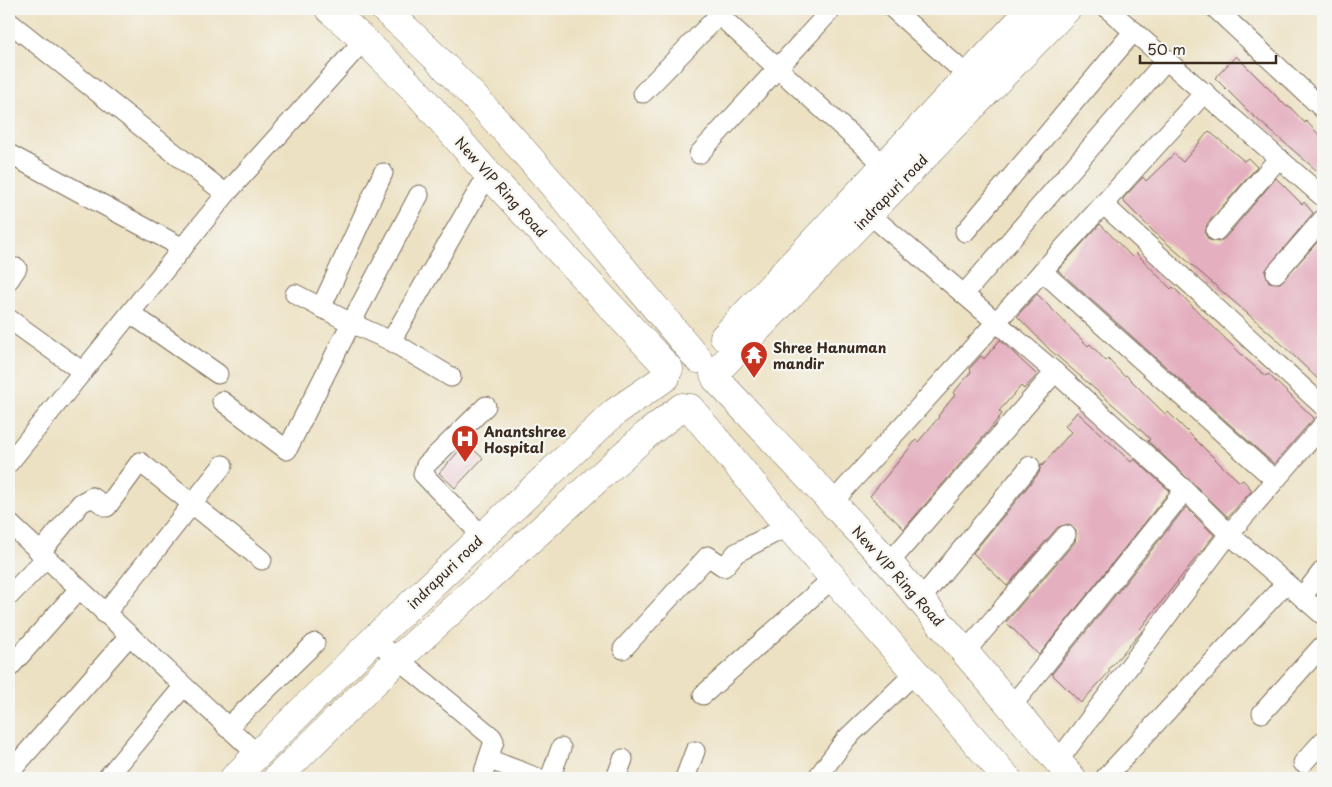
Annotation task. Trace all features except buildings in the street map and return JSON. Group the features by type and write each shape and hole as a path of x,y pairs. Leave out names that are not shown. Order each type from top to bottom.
{"main road":[{"name":"New VIP Ring Road","path":"329,9 417,92 488,174 668,373"},
{"name":"New VIP Ring Road","path":"384,9 420,41 528,157 708,368 889,563 1065,770"},
{"name":"indrapuri road","path":"893,173 968,76 1031,9"},
{"name":"indrapuri road","path":"708,368 893,173 1067,9"},
{"path":"277,778 397,660 646,434 686,407 706,403 711,397 708,368 686,358 678,361 668,373 666,390 669,397 686,407 1007,778"},
{"name":"indrapuri road","path":"234,778 374,639 614,412 668,373"}],"street":[{"path":"699,154 832,9"},
{"path":"893,9 968,76"},
{"path":"1108,9 1323,197"},
{"path":"1216,9 1323,109"},
{"path":"643,93 722,12 777,70 893,173"},
{"path":"9,22 226,194"},
{"path":"965,232 1134,31"},
{"path":"9,464 226,194 364,40"},
{"path":"965,293 1167,59"},
{"path":"832,503 1205,92"},
{"path":"9,154 183,248"},
{"path":"1216,231 1279,158"},
{"path":"321,308 383,173"},
{"path":"391,340 488,174"},
{"path":"222,401 286,450 350,323 419,194"},
{"path":"1103,204 1323,406"},
{"path":"861,206 965,293 1055,372 1185,490 1229,534 1323,615"},
{"path":"1276,273 1323,219"},
{"path":"1042,271 1275,480"},
{"path":"295,294 350,323 391,340 451,376"},
{"path":"130,313 218,374"},
{"path":"9,319 83,372"},
{"path":"889,563 1055,372"},
{"path":"482,536 423,474 426,465 486,406"},
{"path":"1065,770 1229,534 1323,425"},
{"path":"9,596 43,555 81,503 92,498 107,507 140,462 262,560"},
{"path":"105,614 223,465"},
{"path":"920,600 1030,466"},
{"path":"1011,707 1185,490"},
{"path":"9,523 258,755"},
{"path":"623,649 708,556 724,567 736,553 788,526"},
{"path":"965,652 1066,535"},
{"path":"1302,597 1323,570"},
{"path":"703,695 833,578"},
{"path":"1105,778 1286,583"},
{"path":"9,668 79,589"},
{"path":"10,772 129,636"},
{"path":"374,639 492,737 494,741 482,778"},
{"path":"227,728 315,643"},
{"path":"1262,713 1323,645"},
{"path":"816,778 846,739 915,673"},
{"path":"107,778 183,687"},
{"path":"1303,763 1323,740"},
{"path":"550,778 561,748"},
{"path":"685,778 695,751"},
{"path":"488,759 538,778"},
{"path":"616,778 623,759"}],"place":[{"name":"Shree Hanuman mandir","path":"754,379"},
{"name":"Anantshree Hospital","path":"465,463"}]}
